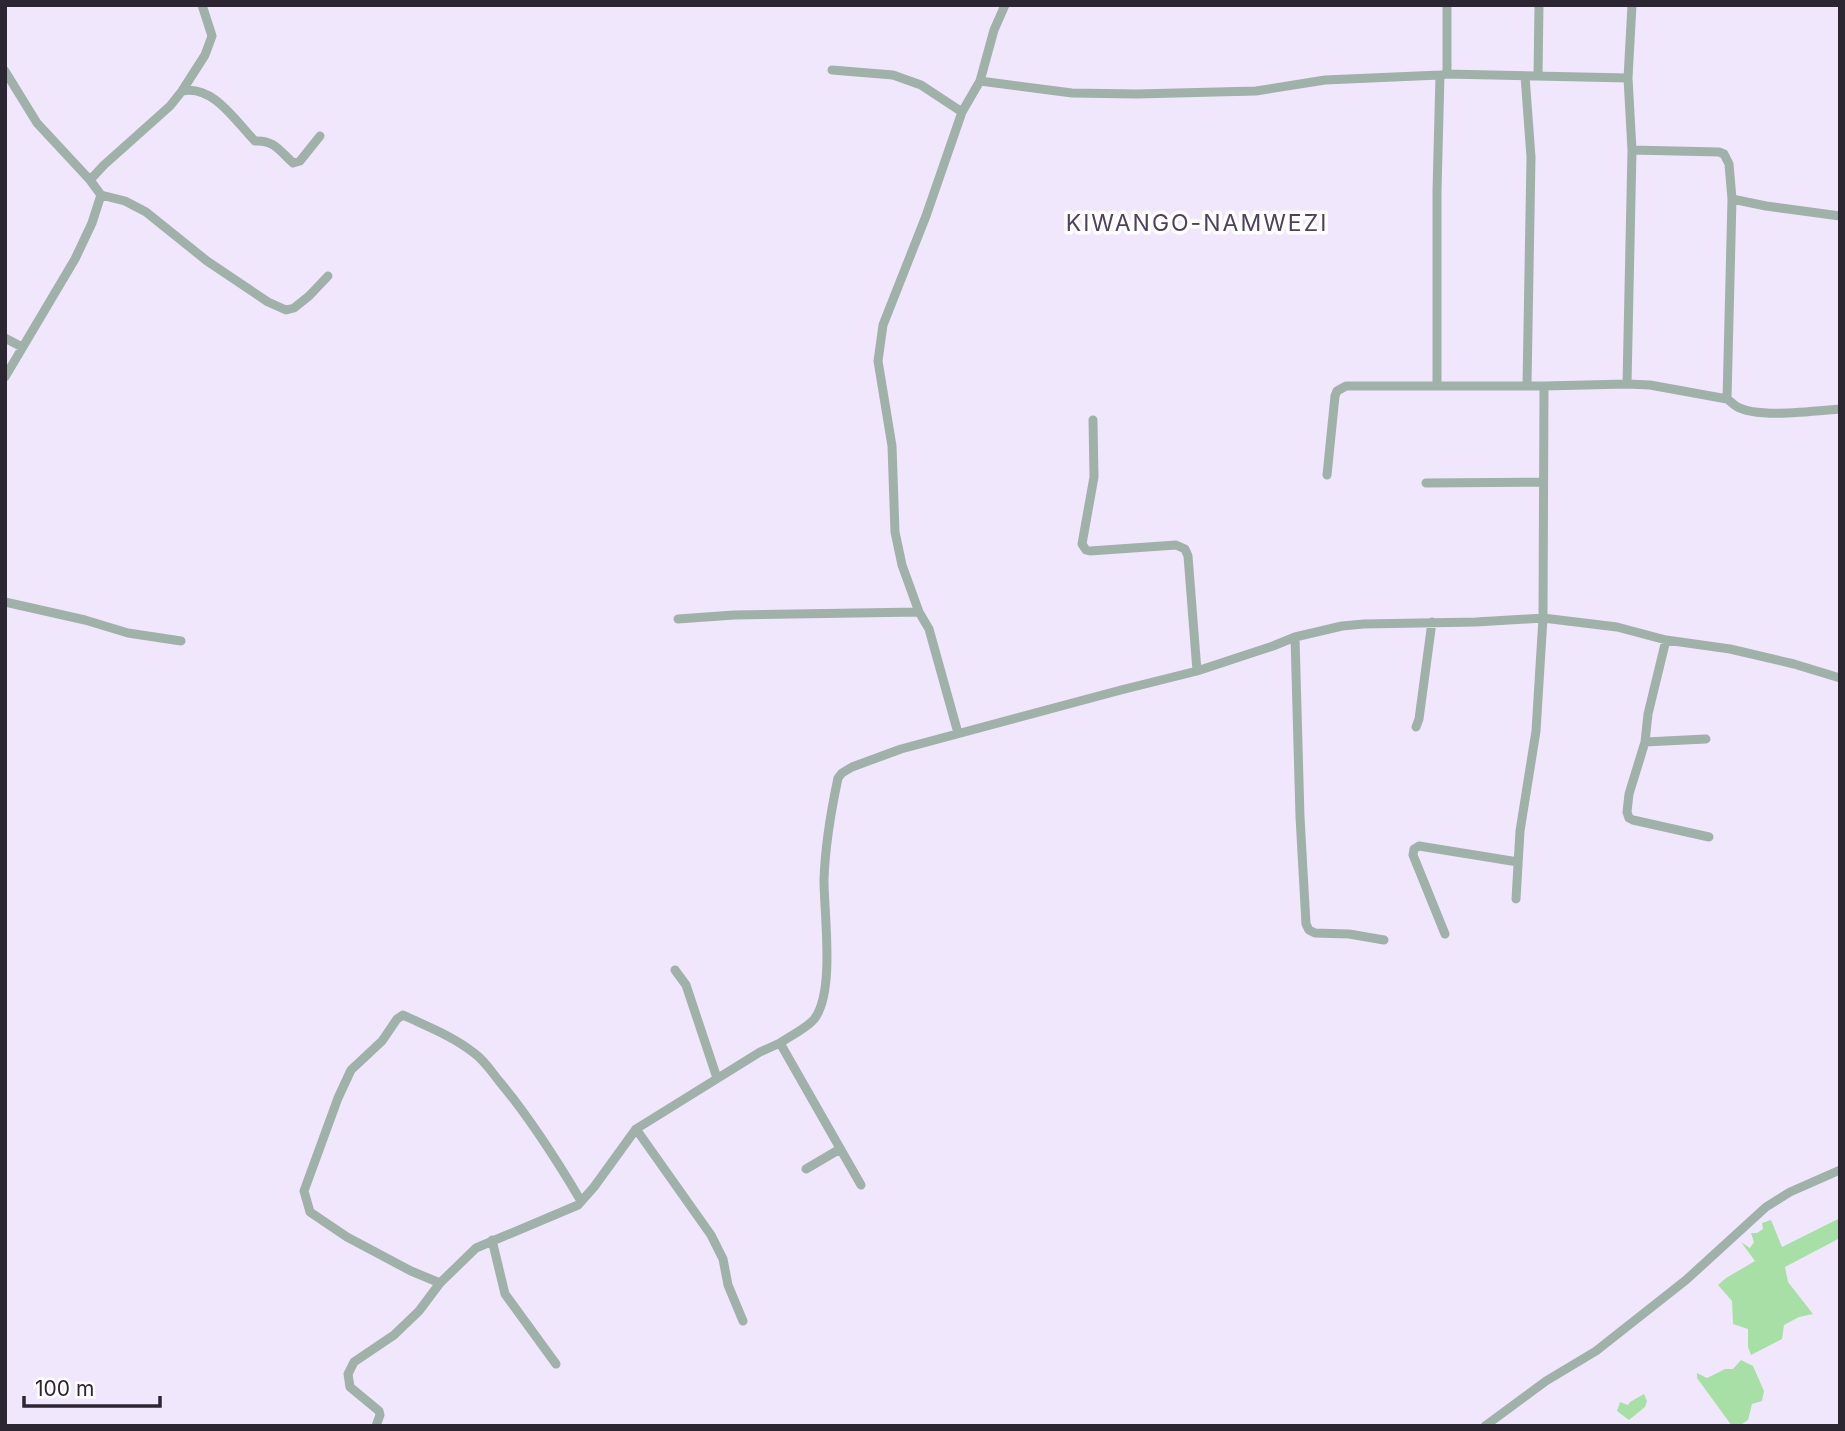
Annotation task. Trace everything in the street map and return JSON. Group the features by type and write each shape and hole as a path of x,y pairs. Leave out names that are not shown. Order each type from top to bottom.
{"street":[{"path":"90,180 170,106 182,91 205,55 212,36 202,5"},
{"path":"958,733 929,629 919,612 902,565 895,533 892,446 878,361 883,325 926,216 962,112 980,81 994,30 1005,5"},
{"path":"1437,386 1437,191 1447,5"},
{"path":"1538,76 1539,5"},
{"path":"1627,384 1632,150 1628,78 1632,5"},
{"path":"832,70 893,75 921,85 962,112"},
{"path":"5,71 37,123 101,195 125,201 146,212 207,261 268,302 286,310 294,308 328,276"},
{"path":"980,81 1072,93 1137,94 1256,91 1325,80 1443,75 1628,78"},
{"path":"1525,76 1531,158 1527,385"},
{"path":"182,91 199,91 222,103 255,141 265,140 275,145 293,163 300,161 320,136"},
{"path":"1632,150 1719,152 1724,154 1730,164 1732,199 1727,399"},
{"path":"5,377 75,259 92,223 101,195"},
{"path":"1732,199 1840,216"},
{"path":"5,338 22,347"},
{"path":"1327,475 1335,396 1340,388 1346,386 1650,385 1727,399 1744,410 1763,413 1840,410"},
{"path":"1516,899 1520,831 1536,731 1543,618 1544,386"},
{"path":"1093,420 1094,477 1082,544 1090,551 1176,545 1185,549 1188,556 1197,671"},
{"path":"1426,483 1543,482"},
{"path":"5,602 128,632 181,641"},
{"path":"678,619 734,615 919,612"},
{"path":"376,1426 379,1411 350,1387 348,1379 354,1362 394,1335 419,1311 440,1283 476,1248 578,1205 636,1129 814,1021 822,1003 826,980 824,879 830,818 838,778 852,766 958,733 1197,671 1295,637 1342,626 1364,624 1543,618 1617,627 1666,640 1730,649 1840,678"},
{"path":"1416,727 1432,622"},
{"path":"1295,637 1306,925 1315,933 1349,934 1384,940"},
{"path":"1666,640 1648,714 1645,742 1629,794 1629,818 1709,837"},
{"path":"1645,742 1706,739"},
{"path":"1446,934 1413,855 1414,849 1419,846 1518,862"},
{"path":"676,970 686,985 717,1079"},
{"path":"440,1283 411,1271 347,1237 310,1212 304,1191 351,1070 382,1041 402,1015 444,1035 481,1059 517,1103 581,1200"},
{"path":"780,1043 861,1185"},
{"path":"636,1129 711,1235 723,1259 728,1285 743,1321"},
{"path":"806,1168 841,1149"},
{"path":"1485,1426 1546,1381 1596,1351 1686,1280 1766,1207 1790,1192 1840,1170"},
{"path":"492,1240 505,1294 556,1364"}],"green space":[{"path":"1838,1219 1840,1238 1785,1267 1788,1282 1813,1314 1799,1317 1784,1325 1782,1339 1751,1355 1748,1329 1733,1324 1732,1301 1718,1285 1755,1261 1741,1242 1750,1248 1754,1242 1751,1233 1757,1233 1763,1229 1762,1223 1771,1220 1782,1247"},
{"path":"1741,1360 1753,1366 1764,1391 1762,1401 1752,1404 1748,1420 1739,1426 1732,1426 1697,1378 1697,1373 1707,1378 1725,1369 1733,1369"},
{"path":"1644,1394 1647,1401 1645,1407 1629,1420 1617,1411 1620,1402 1628,1405"}],"district":[{"name":"KIWANGO-NAMWEZI","path":"1197,223"}]}
